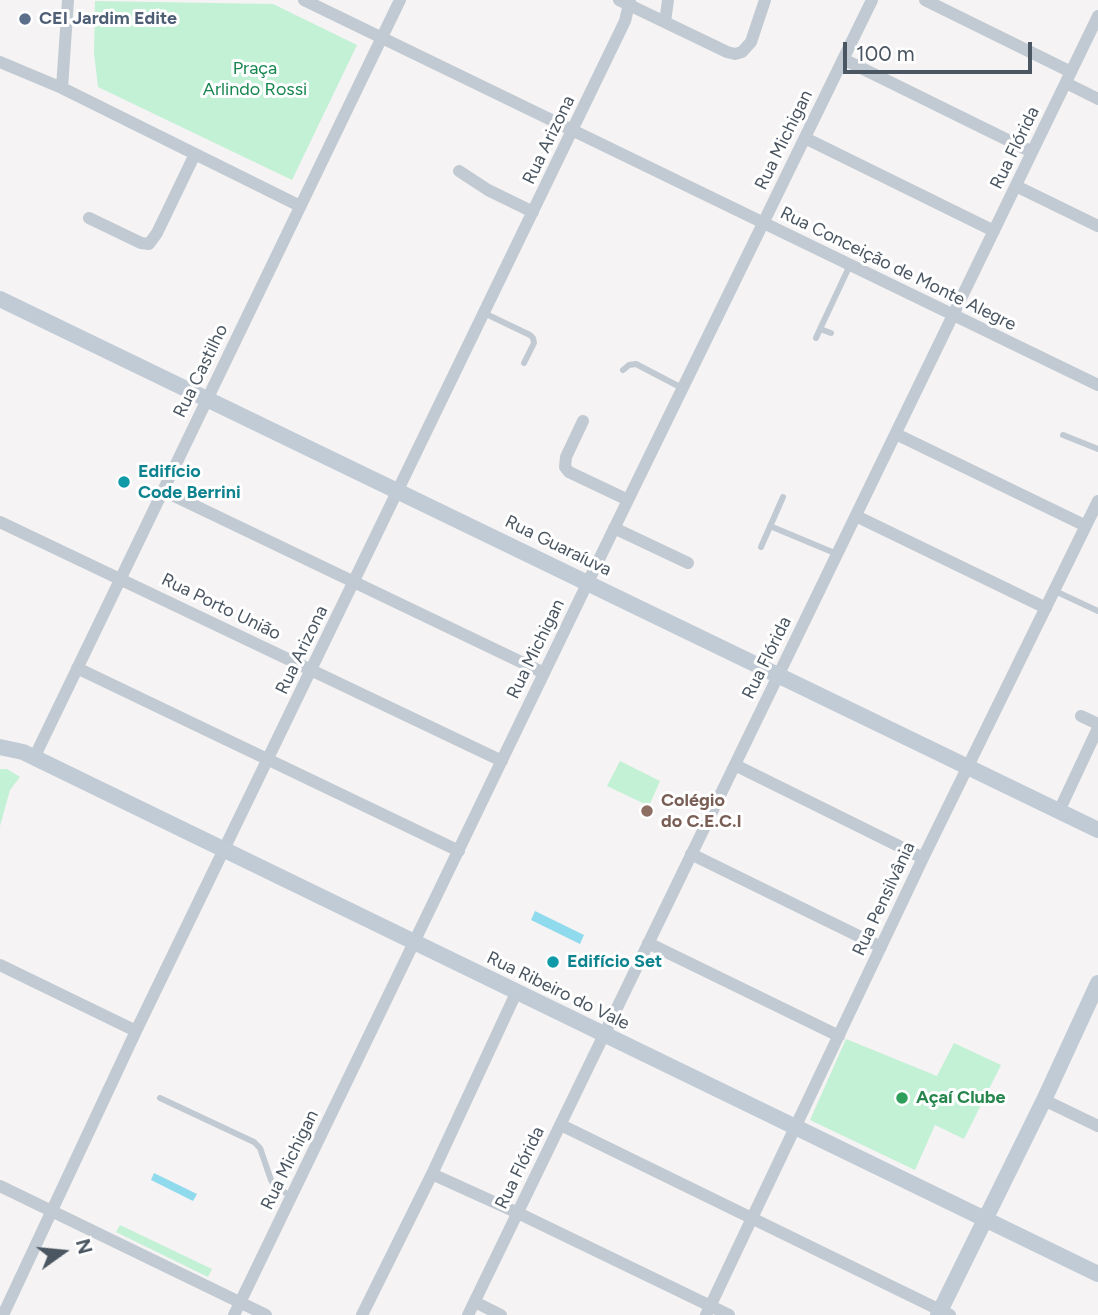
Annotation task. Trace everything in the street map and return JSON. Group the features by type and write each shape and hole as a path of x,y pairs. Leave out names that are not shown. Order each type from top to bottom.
{"street":[{"path":"62,89 68,0"},
{"name":"Rua Conceição de Monte Alegre","path":"304,0 1098,385"},
{"name":"Rua Castilho","path":"34,758 400,0"},
{"path":"665,22 668,0"},
{"path":"626,2 735,54 748,47 765,0"},
{"name":"Rua Michigan","path":"234,1315 415,944 587,582 872,0"},
{"path":"925,0 1068,78 1098,99"},
{"name":"Rua Arizona","path":"3,1315 136,1031 625,20 626,2"},
{"name":"Rua Flórida","path":"468,1315 1098,16"},
{"path":"843,60 1032,152"},
{"path":"0,62 62,89 300,206"},
{"path":"805,138 994,231"},
{"path":"89,218 141,243 149,244 157,233 195,154"},
{"path":"459,171 488,190 533,212"},
{"path":"1016,186 1098,226"},
{"name":"Rua Guaraíuva","path":"0,299 1098,830"},
{"path":"583,421 566,457 565,467 569,472 628,500"},
{"path":"896,434 1086,526"},
{"path":"164,491 544,673"},
{"name":"Rua Pensilvânia","path":"708,1310 923,858 1098,501"},
{"path":"856,516 1046,608"},
{"name":"Rua Porto União","path":"0,522 502,761"},
{"path":"614,528 688,563"},
{"path":"77,668 459,851"},
{"path":"1059,811 1098,726 1081,716"},
{"name":"Rua Ribeiro do Vale","path":"0,747 23,752 1098,1274"},
{"path":"734,765 923,858"},
{"path":"691,855 881,947"},
{"path":"648,943 839,1036"},
{"path":"0,965 136,1031"},
{"path":"561,1125 943,1313 1098,983"},
{"path":"362,1315 432,1174 517,991"},
{"path":"1044,1100 1098,1126"},
{"path":"432,1174 518,1213 708,1310 729,1315"},
{"path":"0,1186 266,1315"},
{"path":"475,1302 501,1315"}],"lane":[{"path":"816,338 850,265"},
{"path":"484,313 533,338 534,343 524,362"},
{"path":"821,328 831,333"},
{"path":"623,370 636,364 682,388"},
{"path":"1063,435 1098,449"},
{"path":"761,547 783,497"},
{"path":"770,526 837,554"},
{"path":"1053,591 1098,611"},
{"path":"160,1098 254,1142 260,1148 275,1186 292,1197"}],"green space":[{"name":"Praça Arlindo Rossi","path":"95,1 273,4 357,45 292,180 98,87 94,53"},
{"path":"620,761 660,781 649,806 607,786"},
{"path":"0,769 7,769 20,777 10,790 0,826"},
{"name":"Açaí Clube","path":"846,1039 937,1076 954,1043 1001,1065 964,1139 935,1125 915,1170 810,1120"},
{"path":"120,1225 212,1269 208,1277 116,1232"}],"water":[{"path":"535,911 584,935 580,944 531,920"},
{"path":"154,1173 197,1194 193,1201 151,1180"}],"place":[{"name":"CEI Jardim Edite","path":"25,19"},
{"name":"Edifício Code Berrini","path":"124,482"},
{"name":"Colégio do C.E.C.I","path":"647,811"},
{"name":"Edifício Set","path":"553,962"},
{"name":"Açaí Clube","path":"902,1098"}]}
